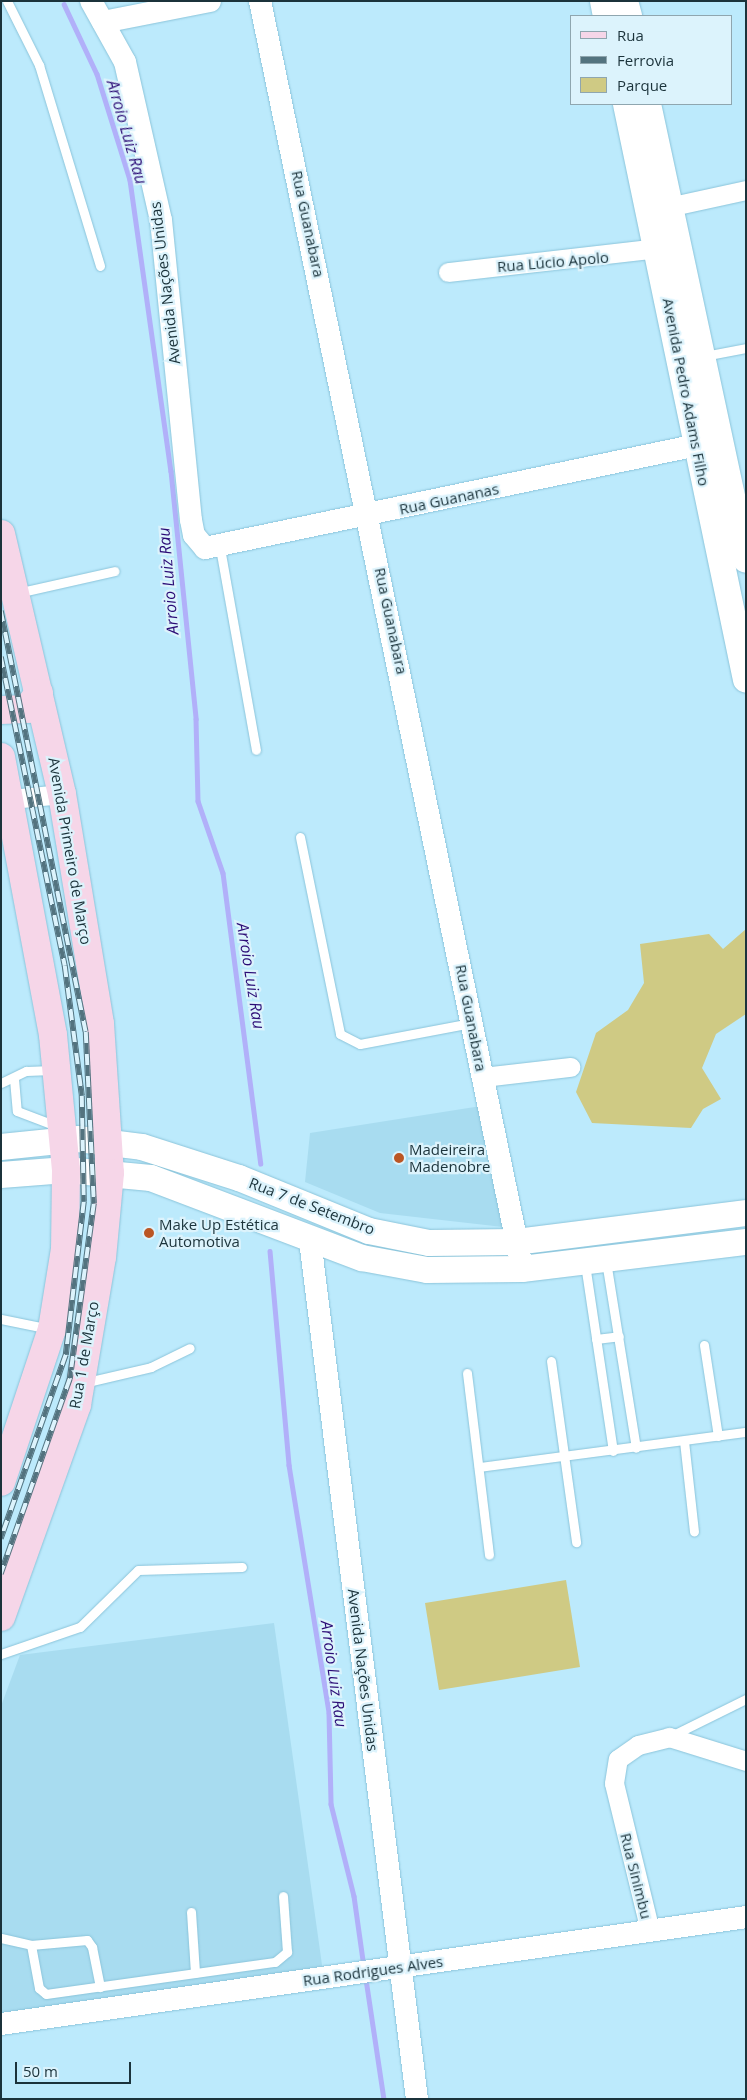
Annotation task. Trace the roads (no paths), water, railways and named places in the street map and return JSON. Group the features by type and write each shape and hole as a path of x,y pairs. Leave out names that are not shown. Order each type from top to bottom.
{"main road":[{"path":"602,1 606,15"},
{"path":"626,1 629,15"},
{"name":"Avenida Pedro Adams Filho","path":"626,105 661,209 703,356 739,557 746,680"},
{"name":"Avenida Pedro Adams Filho","path":"648,105 661,209 658,248 697,445 739,557"},
{"name":"Avenida Primeiro de Março","path":"1,534 62,794 100,1024 110,1173"},
{"path":"1,710 27,709 39,693"},
{"path":"1,757 6,799 58,1070 65,1134 66,1170 65,1249 52,1329 1,1482"},
{"name":"Rua 7 de Setembro","path":"1,1147 65,1134 191,1160 369,1231 429,1243 516,1242 746,1213"},
{"name":"Rua 7 de Setembro","path":"1,1175 66,1170 152,1178 310,1240 362,1258 427,1270 522,1269 746,1242"},
{"name":"Rua 1 de Março","path":"1,1617 34,1532 80,1384 110,1173"}],"street":[{"name":"Avenida Nações Unidas","path":"91,1 125,62 161,220 191,520 211,546"},
{"path":"103,22 210,1"},
{"name":"Rua Guanabara","path":"260,1 369,517 522,1269"},
{"path":"661,209 746,190"},
{"name":"Rua Lúcio Apolo","path":"448,272 658,248"},
{"name":"Rua Guananas","path":"211,546 369,517 697,445"},
{"path":"6,799 62,794"},
{"path":"483,1077 570,1067"},
{"name":"Avenida Nações Unidas","path":"310,1240 394,1968 417,2099"},
{"path":"669,1737 746,1761"},
{"name":"Rua Sinimbu","path":"650,1930 623,1821 613,1771 618,1759 638,1745 669,1737"},
{"name":"Rua Rodrigues Alves","path":"1,2024 746,1917"}],"lane":[{"path":"7,1 39,65 100,266"},
{"path":"703,356 746,348"},
{"path":"211,546 256,750"},
{"path":"15,593 114,571"},
{"path":"300,837 340,1034 360,1044 472,1023"},
{"path":"1,1083 14,1079 26,1071 58,1070"},
{"path":"14,1079 17,1111 65,1134"},
{"path":"596,1260 619,1336 636,1448"},
{"path":"596,1260 596,1339 613,1451"},
{"path":"1,1319 52,1329"},
{"path":"596,1339 619,1336"},
{"path":"704,1344 718,1436"},
{"path":"80,1384 151,1367 190,1348"},
{"path":"551,1361 576,1542"},
{"path":"467,1373 489,1555"},
{"path":"478,1467 636,1448 746,1432"},
{"path":"684,1441 694,1531"},
{"path":"1,1654 80,1627 138,1570 242,1567"},
{"path":"669,1737 746,1699"},
{"path":"31,1945 39,1988 44,1993 100,1987 281,1960 287,1952 283,1896"},
{"path":"191,1912 195,1973"},
{"path":"1,1938 31,1945 86,1940 92,1947 100,1987"}],"waterway":[{"name":"Arroio Luiz Rau","path":"64,4 97,74 130,180 171,471 196,719 198,801 223,873 261,1164"},
{"name":"Arroio Luiz Rau","path":"270,1251 289,1465 329,1713 331,1804 354,1896 364,1967"},
{"name":"Arroio Luiz Rau","path":"366,1979 384,2099"}],"railway":[{"path":"1,611 86,1032 94,1204 70,1379 1,1574"},
{"path":"1,657 65,966 82,1096 84,1202 66,1355 1,1539"}],"place":[{"name":"Madeireira Madenobre","path":"399,1158"},
{"name":"Make Up Estética Automotiva","path":"149,1233"}]}
